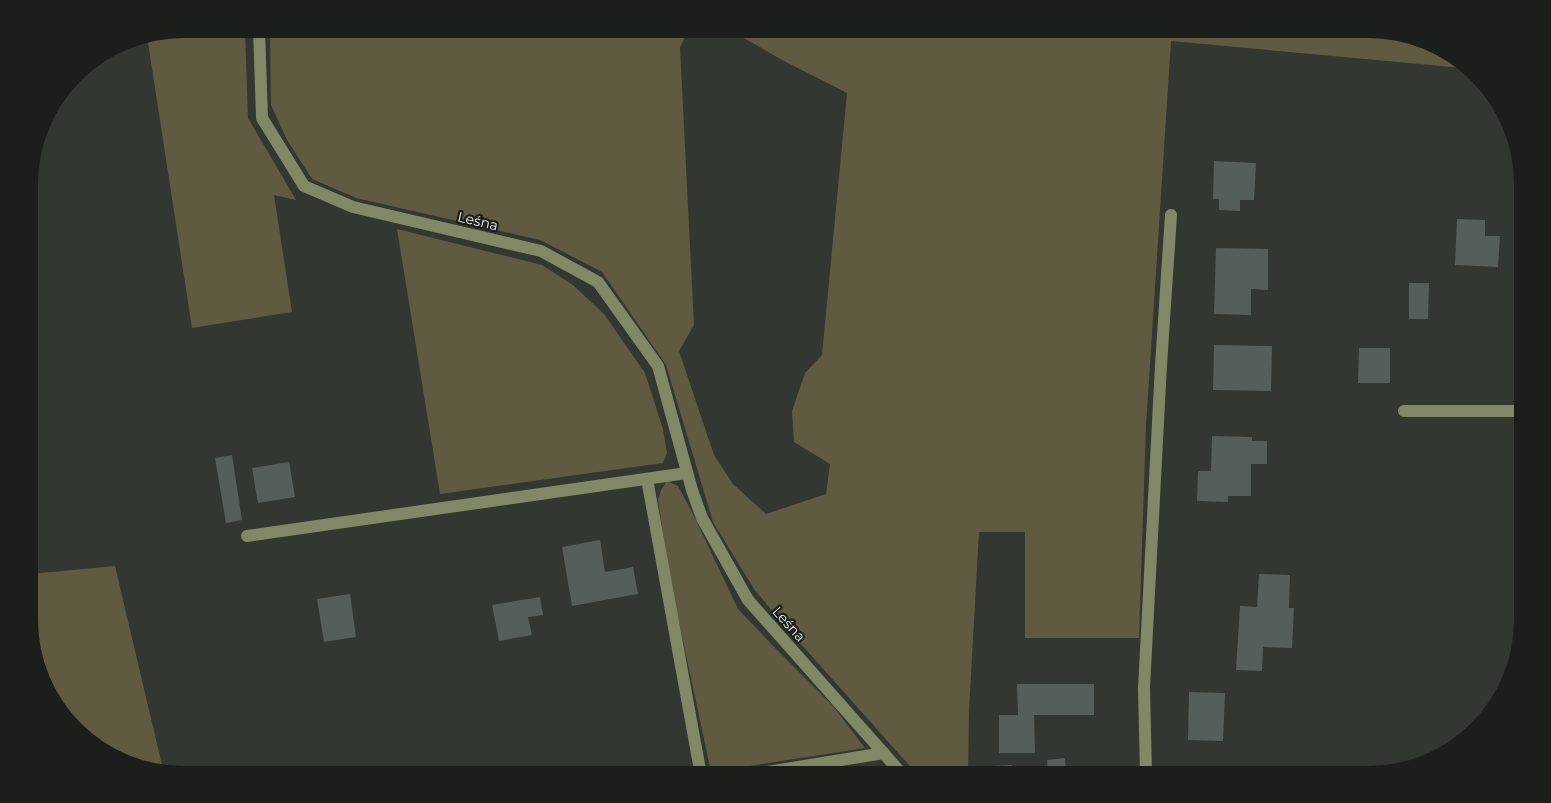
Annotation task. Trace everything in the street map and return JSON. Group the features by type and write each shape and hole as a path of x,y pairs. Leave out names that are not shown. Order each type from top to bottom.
{"street":[{"name":"Leśna","path":"259,38 262,118 304,186 353,207 541,251 598,282 658,366 687,473 702,518 748,600 895,765"},
{"path":"1146,765 1144,688 1171,215"},
{"path":"1404,411 1514,411"},
{"path":"247,536 687,473"},
{"path":"647,479 699,766"},
{"path":"807,765 884,753"}],"shaded area":[{"path":"183,38 245,38 248,118 296,200 274,195 292,312 192,328 148,42"},
{"path":"270,38 684,38 680,47 694,325 679,351 714,455 733,484 766,514 826,494 830,464 794,442 792,411 805,373 822,355 847,93 744,38 1368,38 1396,40 1415,45 1456,67 1171,41 1146,426 1139,638 1025,638 1025,532 979,532 969,711 968,765 909,765 754,589 713,522 666,365 602,272 540,240 356,198 312,179 287,140 271,105"},
{"path":"397,229 542,265 573,285 604,314 645,373 663,429 667,453 663,463 440,494"},
{"path":"667,481 678,486 738,609 833,706 865,748 753,766 710,766 670,580 658,500 661,490"},
{"path":"115,566 162,764 136,758 102,741 74,716 62,701 42,658 38,620 38,573"}],"building":[{"path":"1214,161 1256,163 1254,200 1240,200 1240,211 1219,210 1219,199 1213,199"},
{"path":"1457,219 1485,220 1485,236 1500,236 1498,267 1455,265"},
{"path":"1216,248 1268,249 1268,290 1251,289 1251,315 1214,314"},
{"path":"1409,283 1429,283 1428,319 1409,319"},
{"path":"1214,345 1272,346 1271,391 1213,390"},
{"path":"1359,348 1390,348 1390,383 1358,383"},
{"path":"1212,436 1252,437 1252,441 1267,441 1267,464 1251,464 1251,496 1228,496 1228,502 1197,501 1198,471 1211,471"},
{"path":"232,455 242,520 226,523 215,458"},
{"path":"289,462 295,497 258,503 252,468"},
{"path":"600,540 605,572 633,567 638,594 572,606 562,547"},
{"path":"1259,574 1290,575 1289,608 1294,608 1292,648 1263,647 1262,671 1236,670 1240,606 1257,607"},
{"path":"350,594 356,637 324,642 317,599"},
{"path":"540,597 543,615 528,617 532,635 499,641 492,605"},
{"path":"1017,684 1094,684 1094,715 1034,715 1035,753 999,753 999,715 1018,715"},
{"path":"1189,692 1225,693 1223,741 1188,740"},
{"path":"1065,758 1065,765 1047,765 1047,760"}]}
